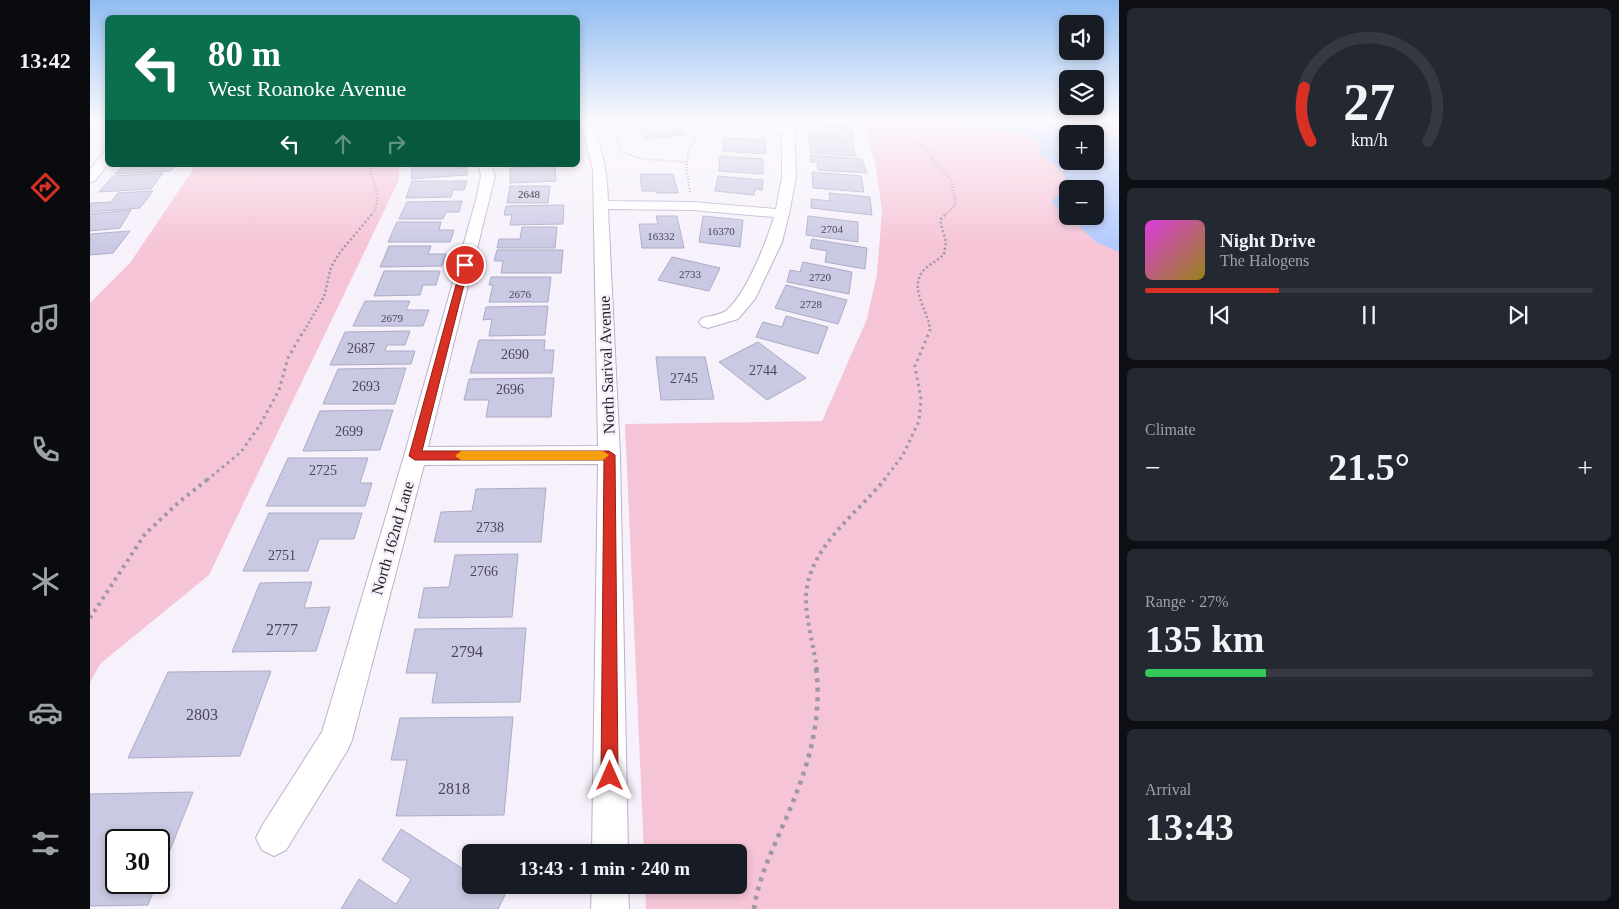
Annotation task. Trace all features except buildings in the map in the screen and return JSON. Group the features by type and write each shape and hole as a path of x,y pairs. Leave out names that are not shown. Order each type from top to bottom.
{"street":[{"path":"90,178 101,163"},
{"name":"North Sarival Avenue","path":"598,163 609,455 610,844"},
{"path":"708,322 732,315 746,299 774,242 789,177 789,163"},
{"name":"North 162nd Lane","path":"274,838 336,740 415,456 483,200 488,176 486,167"},
{"path":"601,205 691,205 782,214"},
{"path":"415,456 609,455"},
{"path":"610,894 610,909"}],"path":[{"path":"686,163 691,205"},
{"path":"754,909 755,896 805,770 815,734 819,708 818,683 806,607 809,578 814,565 842,527 893,471 920,421 921,401 915,371 916,362 928,339 930,324 919,292 918,282 923,270 943,256 946,251 946,242 940,220 955,207 956,201 949,176 935,163"},
{"path":"90,618 145,534 178,503 230,463 260,425 279,390 288,358 324,297 331,267 341,251 375,211 378,198 371,177 370,167"}],"shaded area":[{"path":"875,163 1059,163 1059,170 1104,170 1104,163 1119,163 1119,909 646,909 645,894 747,894 747,844 644,844 625,424 822,421 867,319 877,274 882,210"},
{"path":"195,167 399,167 399,180 209,575 100,664 90,683 90,303 130,263"}],"water":[{"path":"1104,163 1119,163 1119,252 1096,242 1078,225 1104,225 1104,180 1066,180 1060,170 1104,170"},
{"path":"1059,194 1059,211 1052,202"}],"slow traffic":[{"path":"461,456 603,455"}],"route":[{"path":"465,265 415,456 609,455 610,776"}]}
